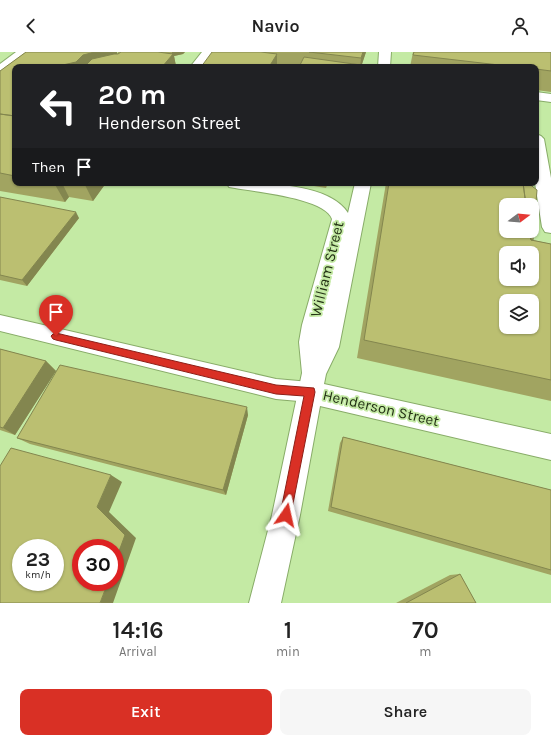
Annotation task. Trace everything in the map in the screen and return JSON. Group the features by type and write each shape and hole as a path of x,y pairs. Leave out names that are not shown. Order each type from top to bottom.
{"street":[{"path":"0,59 9,52"},
{"path":"0,70 24,52"},
{"path":"198,64 208,52"},
{"path":"384,64 385,52"},
{"path":"539,96 551,98"},
{"path":"539,157 551,227"},
{"path":"254,186 359,204"},
{"name":"William Street","path":"265,603 286,515 312,382 328,347 362,186"},
{"name":"William Street","path":"297,193 329,204 340,214 341,219 313,325 310,342 312,382"},
{"name":"Henderson Street","path":"312,382 551,447"}],"lane":[{"name":"Henderson Street","path":"0,323 276,389 312,382"}],"building":[{"path":"26,52 93,52 83,55 76,62 67,64 12,64 12,116 0,114 0,71"},
{"path":"121,52 158,52 173,54 165,64 87,64 92,59 118,54"},
{"path":"212,52 261,52 277,54 271,64 203,64"},
{"path":"309,52 363,52 361,58"},
{"path":"414,52 551,52 551,71 539,69 539,64 490,64 413,55"},
{"path":"304,57 354,64 300,64"},
{"path":"0,114 12,116 12,175 0,173"},
{"path":"389,186 523,186 525,198 499,198 499,238 531,238 531,240 551,244 551,380 364,340"},
{"path":"523,186 532,186 537,190 536,198 525,198"},
{"path":"0,197 76,212 22,280 0,275"},
{"path":"0,349 46,361 3,428 0,427"},
{"path":"60,365 247,407 223,490 17,438"},
{"path":"343,437 551,490 551,570 331,507"},
{"path":"11,448 111,475 97,507 125,535 124,539 72,539 72,591 105,591 100,603 0,603 0,466"},
{"path":"460,574 476,603 406,603"}],"route":[{"path":"56,336 276,389 310,392 286,515"}]}
